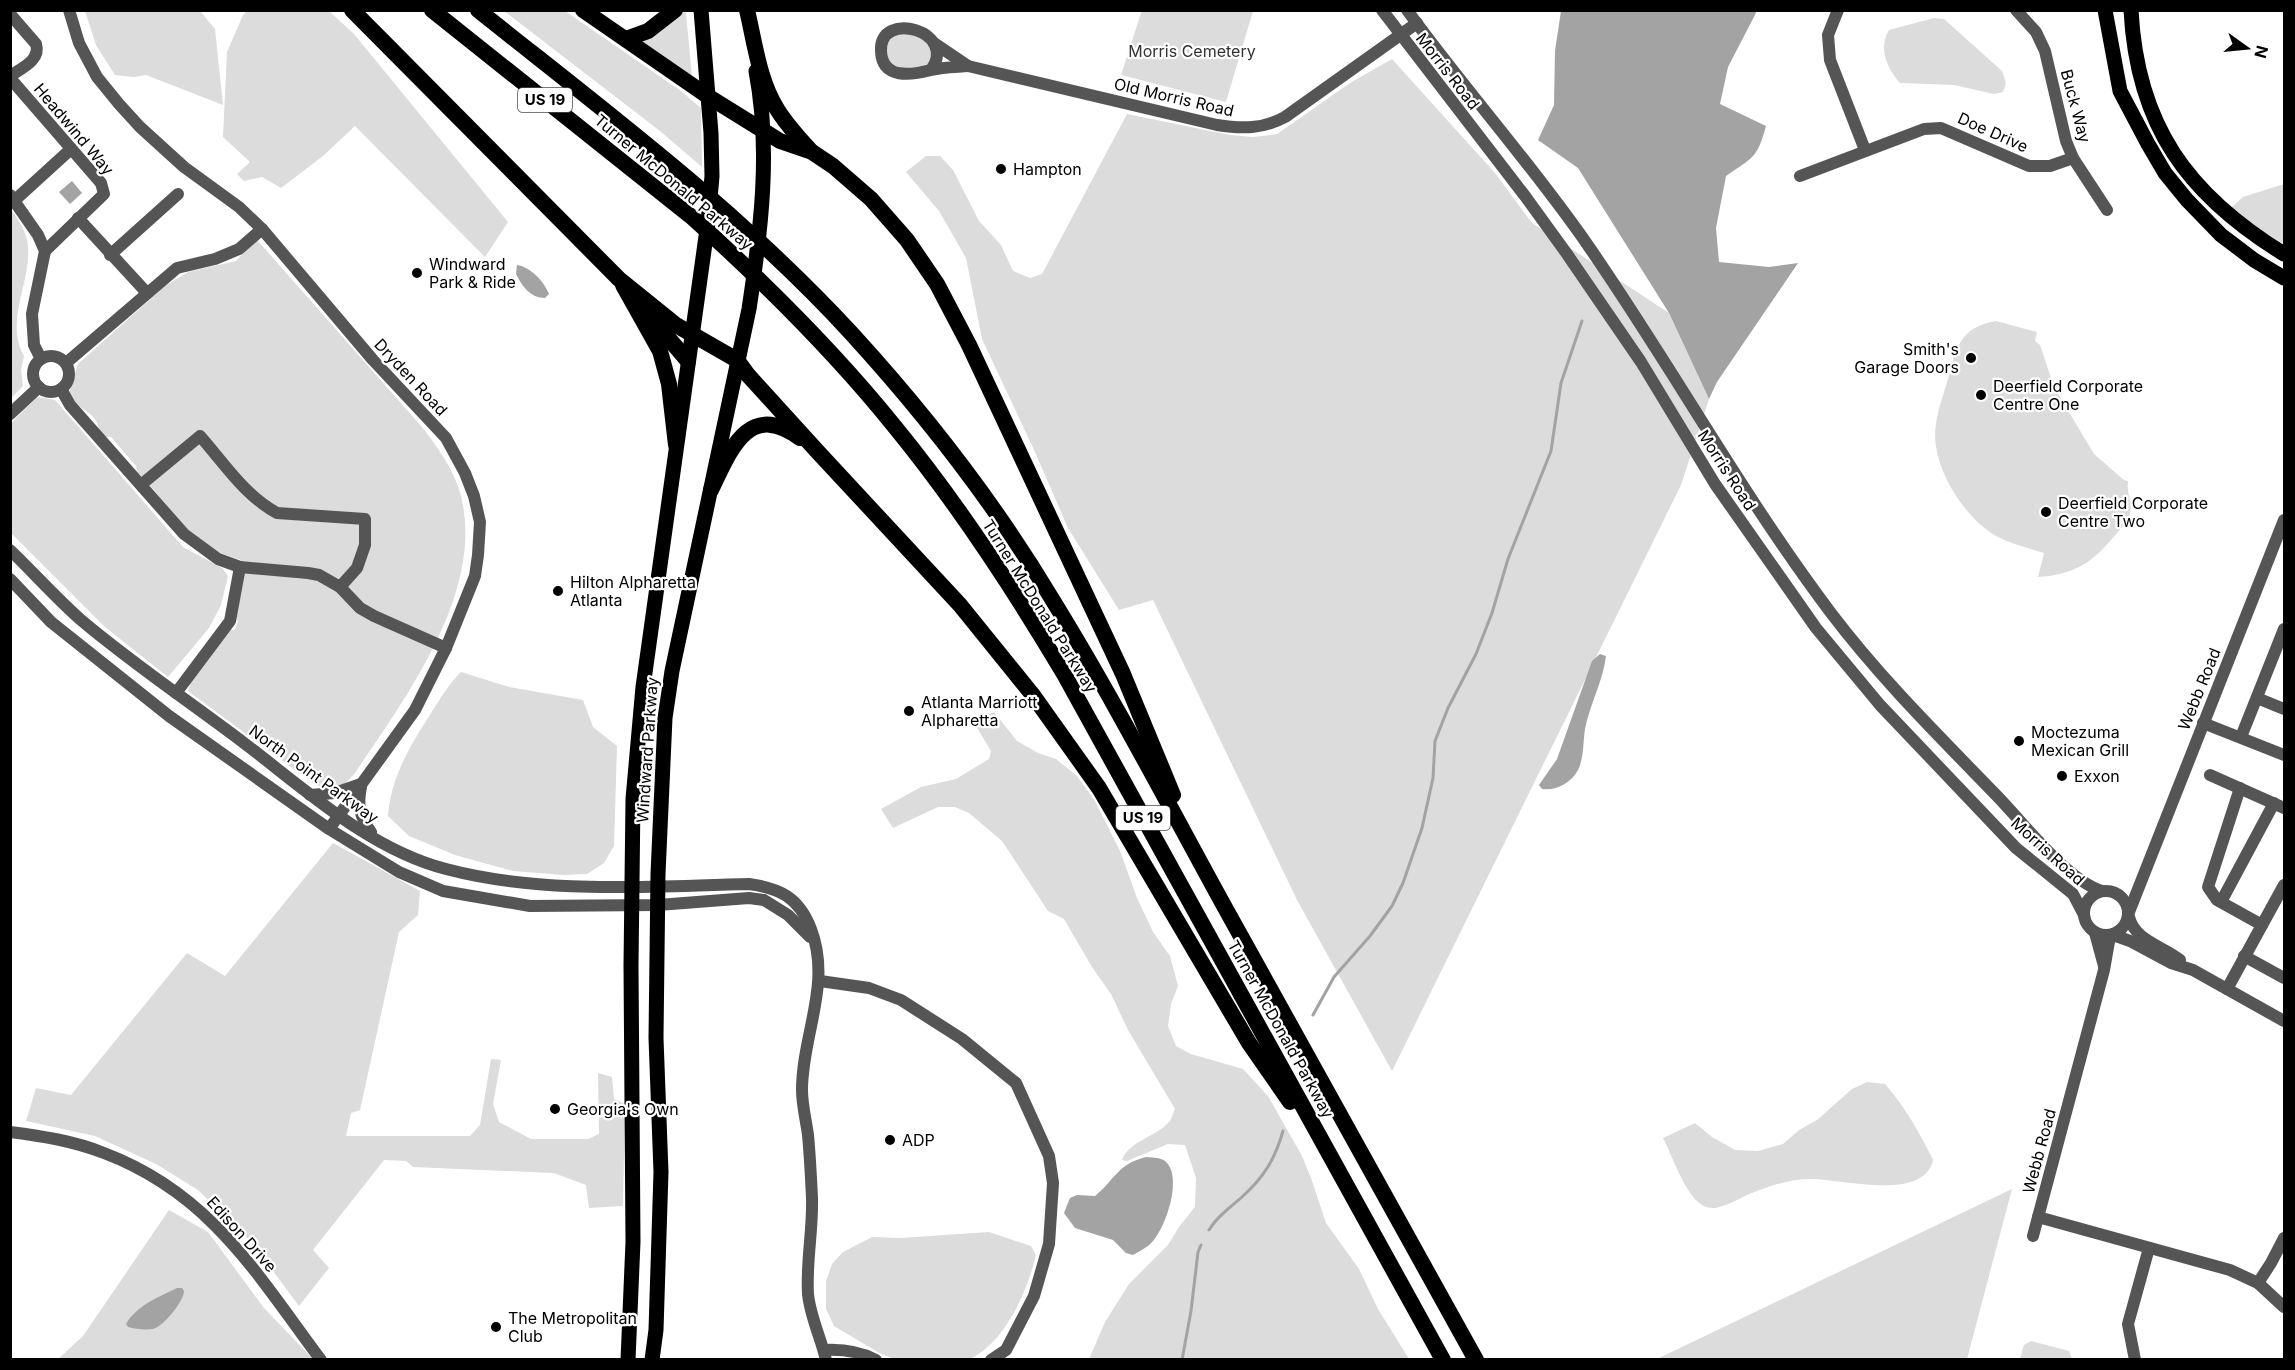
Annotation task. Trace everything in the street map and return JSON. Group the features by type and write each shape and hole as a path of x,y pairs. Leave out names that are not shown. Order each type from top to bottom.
{"highway":[{"path":"352,10 619,279 691,334 737,360 817,451 960,605 1032,694 1079,759 1120,821 1248,1043 1331,1159"},
{"name":"Turner McDonald Parkway","path":"432,10 658,190 727,248 792,311 896,427 956,507 1017,596 1069,684 1443,1359"},
{"name":"Turner McDonald Parkway","path":"478,10 660,155 730,214 798,278 853,335 923,417 971,478 1014,540 1085,655 1476,1359"},
{"path":"584,10 709,97 780,141 812,152"},
{"path":"626,39 648,31 675,10"},
{"path":"746,10 762,77 782,117 812,152 850,180 889,219 923,261 949,305 1123,674 1206,874"},
{"path":"619,279 660,351 669,384 676,445"},
{"path":"647,302 658,326 688,361"},
{"path":"711,490 733,445 745,431 758,425 775,426 791,431 817,451"}],"main road":[{"name":"Windward Parkway","path":"627,1359 633,1242 633,800 643,687 708,222 712,176 709,97 701,10"},
{"name":"Windward Parkway","path":"652,1359 656,1330 661,1172 656,1038 658,886 665,718 672,671 749,309 763,213 762,130 757,78 746,10"},
{"path":"2105,10 2120,91 2165,173 2194,208 2221,235 2254,260 2284,278"},
{"path":"2131,10 2132,30 2146,96 2160,129 2178,160 2220,209 2284,254"}],"street":[{"name":"Dryden Road","path":"69,10 80,43 97,76 119,104 140,127 184,167 239,207 262,229 373,360 446,438 465,473 474,496 480,522 478,555 469,593 446,648 415,710 329,829"},
{"name":"Morris Road","path":"1382,10 1399,36 1509,174 1567,254 1641,362 1720,491 1822,636 1880,705 2016,848 2073,894 2084,915"},
{"name":"Morris Road","path":"1407,10 1585,241 1646,331 1719,450 1845,631 1902,697 2041,843 2085,884 2102,891"},
{"path":"1838,10 1827,35 1830,60 1865,150"},
{"name":"Buck Way","path":"2016,11 2036,32 2044,51 2066,141 2073,158 2108,210"},
{"path":"10,14 36,44 38,50 37,56 31,62 10,77"},
{"name":"Old Morris Road","path":"968,66 922,33 906,28 898,28 889,33 881,43 882,58 891,71 908,75 968,66 1218,125 1246,128 1267,125 1285,117 1417,23"},
{"path":"931,70 938,55 934,43"},
{"name":"Headwind Way","path":"10,77 101,183 104,194 45,251"},
{"name":"Doe Drive","path":"1800,176 1924,129 1941,128 2029,166 2050,166 2073,158"},
{"path":"41,359 34,345 32,314 45,251 38,235 13,197 71,149"},
{"path":"111,255 178,194"},
{"path":"78,218 147,293"},
{"path":"66,363 177,268 215,259 239,249 262,229"},
{"path":"51,356 66,363 68,380 61,389 50,391 39,387 34,372 41,359 51,356"},
{"path":"10,414 39,387"},
{"path":"61,389 70,405 184,534 218,559 240,567 319,575 340,587 360,608 446,648"},
{"path":"142,484 200,436 249,493 264,506 277,513 365,519 365,545 357,568 340,587"},
{"name":"Webb Road","path":"2129,914 2144,869 2284,520"},
{"name":"North Point Parkway","path":"10,550 81,619 176,693 310,795 377,840 410,857 444,869 517,884 572,887 749,884 770,887 784,893 805,917 811,930 819,966 820,981 803,1069 802,1091 812,1201 807,1276 808,1297 825,1355"},
{"path":"176,693 230,621 240,567"},
{"name":"North Point Parkway","path":"10,579 51,622 112,673 169,716 329,829 399,872 443,891 530,906 658,905 749,898 764,900 788,915 813,940"},
{"path":"2241,737 2257,698 2280,655 2284,629"},
{"path":"2257,698 2284,709"},
{"path":"2203,723 2284,755"},
{"path":"2210,775 2279,805 2221,902"},
{"path":"310,795 335,793 362,783 359,809 363,821 377,840"},
{"path":"2240,788 2208,887 2217,900 2262,925"},
{"name":"Webb Road","path":"2116,893 2130,884 2144,869"},
{"path":"2227,989 2284,885"},
{"path":"2104,970 2094,933 2085,922 2084,915 2087,902 2102,891 2116,893 2125,900 2131,924 2138,934 2174,955 2193,970 2284,1021"},
{"path":"2112,935 2124,928 2129,914"},
{"path":"2094,933 2112,935 2130,941 2171,963 2193,970"},
{"name":"Webb Road","path":"2033,1236 2112,935"},
{"path":"2244,956 2284,978"},
{"path":"820,981 869,988 901,1000 962,1039 1016,1083 1049,1156 1053,1184 1049,1244 1034,1296 1006,1350 991,1359"},
{"name":"Edison Drive","path":"10,1132 71,1143 102,1152 142,1170 188,1199 213,1221 241,1253 321,1359"},
{"path":"2038,1217 2230,1270 2258,1283 2284,1307"},
{"path":"2258,1283 2280,1258 2284,1239"},
{"path":"2135,1359 2128,1324 2149,1248"},
{"path":"825,1355 838,1349 860,1352 876,1359"},
{"path":"847,1359 860,1352"}],"green space":[{"path":"248,10 329,11 354,34 508,222 485,257 355,126 323,156 281,188 262,177 244,181 237,174 250,162 223,137 227,52 243,15"},
{"name":"Morris Cemetery","path":"1142,10 1253,11 1226,102 1121,75"},
{"path":"85,11 200,11 215,29 223,105 146,75 134,77 115,75 96,45"},
{"path":"504,11 565,11 681,91 701,108 702,167 660,131"},
{"path":"681,11 686,13 692,77 642,42"},
{"path":"1934,18 1944,19 2002,71 2006,83 2003,92 1994,94 1954,85 1900,83 1891,71 1884,51 1889,30"},
{"path":"908,32 924,39 934,51 927,67 898,69 888,61 886,44 895,34"},
{"path":"1392,59 1495,173 1532,223 1669,313 1709,399 1681,485 1392,1071 1297,900 1153,600 1119,610 1068,528 982,339 966,258 939,211 906,172 926,156 940,156 953,170 979,221 1001,245 1013,271 1030,278 1042,274 1127,114 1230,135 1253,137 1277,134 1350,83"},
{"path":"2284,184 2284,244 2244,220 2231,208 2243,197"},
{"path":"11,211 21,225 27,240 28,256 17,323 18,340 24,356 21,370 23,386 11,398"},
{"path":"258,241 433,441 456,481 465,526 463,564 453,602 437,639 418,676 355,773 346,783 333,788 315,785 188,691 192,678 228,629 235,630 238,621 233,616 242,578 241,560 214,551 188,533 111,437 104,437 99,431 94,418 75,402 70,391 78,364 165,286 188,272 236,261 249,246"},
{"path":"1996,321 2037,332 2035,341 2040,345 2054,387 2094,454 2128,481 2131,510 2127,522 2092,559 2074,570 2038,577 2044,553 1996,536 1984,527 1961,502 1943,472 1935,439 1936,424 1957,349 1974,328"},
{"path":"37,397 55,400 183,547 222,568 228,576 221,605 209,628 168,677 105,627 11,533 11,423"},
{"path":"461,672 509,687 583,700 593,727 617,746 614,846 604,863 587,874 563,875 513,871 455,855 409,836 388,816 393,787 404,760 439,700"},
{"path":"994,712 1017,741 1038,753 1056,759 1077,776 1095,801 1120,851 1137,898 1153,932 1170,956 1178,986 1171,1004 1168,1026 1176,1046 1191,1054 1243,1069 1268,1096 1302,1156 1326,1223 1359,1269 1378,1309 1409,1359 1089,1359 1105,1322 1129,1284 1168,1245 1195,1207 1196,1178 1185,1145 1168,1144 1127,1161 1122,1160 1130,1148 1164,1127 1172,1118 1175,1109 1128,1030 1111,994 1064,919 1048,911 1002,841 969,813 955,807 938,807 893,828 881,809 921,787 956,779 989,759 991,751 973,721"},
{"path":"333,843 420,891 418,915 399,932 360,1110 351,1113 346,1136 470,1136 480,1125 491,1059 501,1060 493,1104 499,1122 531,1139 588,1139 599,1134 598,1073 612,1077 614,1099 625,1104 623,1206 589,1208 586,1185 554,1173 413,1167 406,1161 384,1160 313,1250 329,1268 299,1306 253,1244 198,1190 156,1164 95,1136 26,1121 36,1088 71,1095 187,953 225,976"},
{"path":"1867,1082 1885,1084 1912,1120 1933,1160 1926,1173 1914,1181 1880,1185 1811,1179 1794,1180 1777,1184 1722,1206 1708,1207 1702,1205 1690,1193 1663,1138 1695,1123 1712,1137 1735,1150 1758,1151 1783,1144 1799,1130 1817,1120 1852,1089"},
{"path":"2012,1189 1967,1359 1657,1359"},
{"path":"169,1210 208,1232 264,1308 313,1359 57,1360 83,1336"},
{"path":"989,1232 1031,1246 1036,1255 1027,1284 1013,1314 994,1340 970,1359 894,1359 881,1354 834,1326 826,1309 826,1281 832,1264 843,1252 872,1237 901,1238"},
{"path":"2031,1341 2069,1351 2072,1359 2020,1359 2024,1345"}],"shaded area":[{"path":"1561,11 1757,11 1728,67 1720,104 1766,126 1760,145 1753,156 1726,176 1716,228 1719,262 1769,267 1798,263 1717,382 1709,399 1669,313 1578,168 1538,140 1554,105 1555,51"},
{"path":"72,181 82,193 70,204 59,192"},
{"path":"517,265 532,272 540,280 549,294 545,298 531,294 524,287 516,274"},
{"path":"1600,654 1606,656 1587,720 1578,770 1563,785 1553,789 1542,789 1539,785 1557,759 1592,661"},
{"path":"1146,1157 1164,1160 1172,1172 1173,1182 1167,1215 1151,1243 1133,1255 1126,1253 1113,1240 1075,1228 1064,1213 1070,1198 1077,1195 1095,1196 1122,1168"},
{"path":"177,1288 182,1288 183,1295 177,1307 162,1324 153,1329 128,1327 126,1324 142,1307"}],"waterway":[{"path":"1313,1015 1334,977 1370,936 1392,906 1403,883 1422,828 1433,778 1435,741 1448,708 1476,654 1492,613 1508,559 1551,451 1561,383 1582,321"},
{"path":"1209,1230 1263,1174 1272,1159 1283,1131"},
{"path":"1182,1360 1198,1252 1201,1245"}],"place":[{"name":"Hampton","path":"1001,169"},
{"name":"Windward Park & Ride","path":"417,273"},
{"name":"Smith's Garage Doors","path":"1971,358"},
{"name":"Deerfield Corporate Centre One","path":"1981,395"},
{"name":"Deerfield Corporate Centre Two","path":"2046,512"},
{"name":"Hilton Alpharetta Atlanta","path":"558,591"},
{"name":"Atlanta Marriott Alpharetta","path":"909,711"},
{"name":"Moctezuma Mexican Grill","path":"2019,741"},
{"name":"Exxon","path":"2062,776"},
{"name":"Georgia's Own","path":"555,1109"},
{"name":"ADP","path":"890,1140"},
{"name":"The Metropolitan Club","path":"496,1327"}]}
